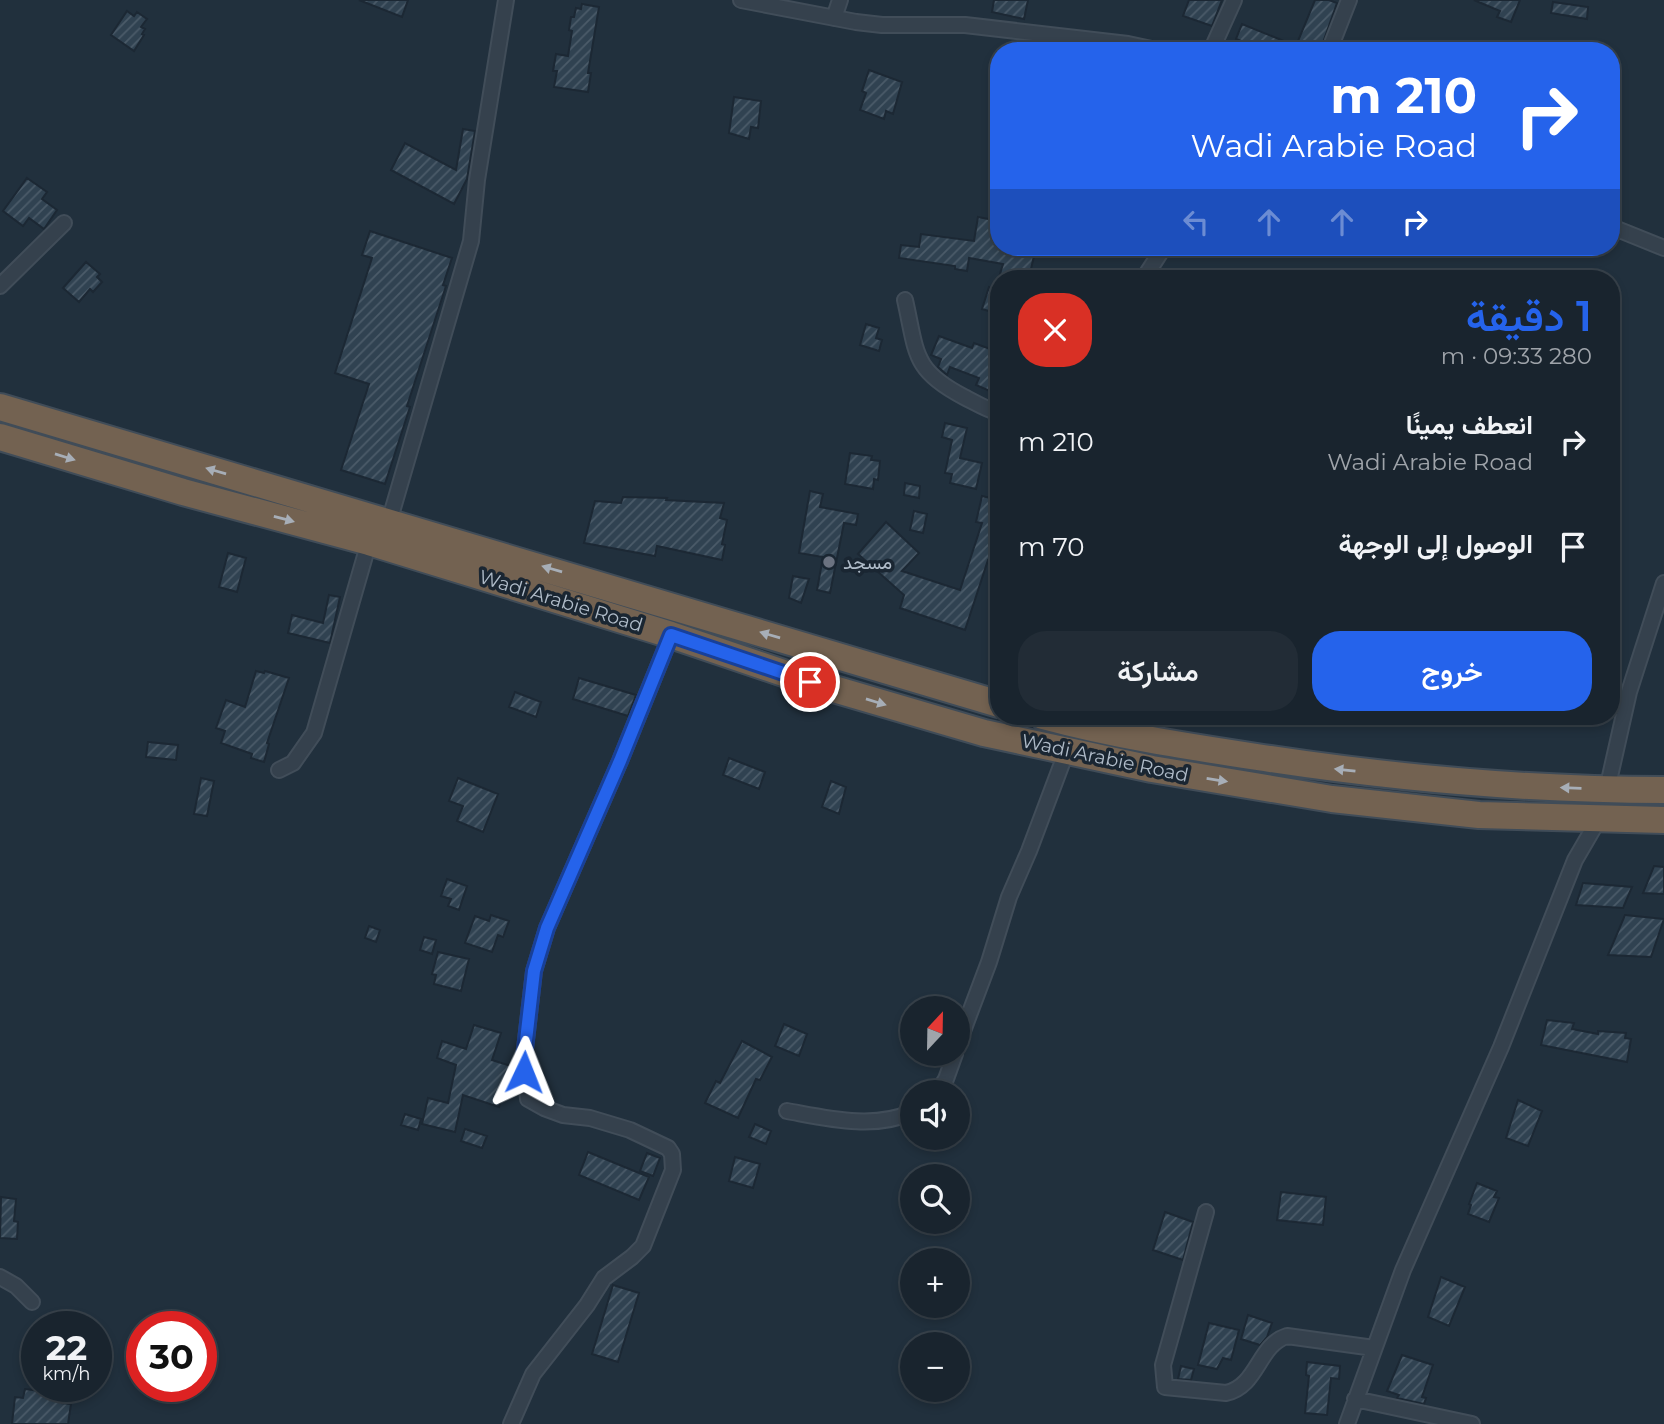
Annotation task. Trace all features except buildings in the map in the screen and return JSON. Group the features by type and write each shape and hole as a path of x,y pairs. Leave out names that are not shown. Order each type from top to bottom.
{"highway":[{"name":"Wadi Arabie Road","path":"0,407 990,701"},
{"name":"Wadi Arabie Road","path":"0,437 183,492 369,542 671,635 882,704 984,733 1152,769 1332,799 1479,815 1664,820"},
{"name":"Wadi Arabie Road","path":"1084,725 1161,742 1335,769 1489,785 1664,790"}],"street":[{"path":"389,522 471,241 477,180 506,0"},
{"path":"741,0 882,25 965,25 1111,42"},
{"path":"834,18 840,0"},
{"path":"1216,42 1234,0"},
{"path":"1333,42 1349,0"},
{"path":"0,286 64,223"},
{"path":"1620,230 1664,248"},
{"path":"905,300 916,349 926,371 952,390 990,409"},
{"path":"279,769 293,762 314,733 369,542"},
{"path":"1347,1424 1403,1270 1502,1047 1575,860 1599,819 1629,692 1664,583"},
{"path":"511,1424 533,1374 587,1305 604,1278 643,1245 673,1170 672,1154 668,1148 630,1130 590,1118 562,1115 528,1099 524,1058 534,971 547,928 620,761 671,635"},
{"path":"970,1012 1009,897 1067,750"},
{"path":"787,1111 853,1121 900,1118"},
{"path":"1206,1212 1163,1365 1164,1387 1226,1393 1236,1391 1245,1385 1270,1346 1276,1340 1287,1336 1374,1348"},
{"path":"0,1277 16,1286 32,1302"},
{"path":"1355,1399 1472,1424"}],"place":[{"name":"مسجد","path":"829,562"}],"route":[{"path":"524,1072 534,971 547,928 620,761 671,635 810,682"}]}
